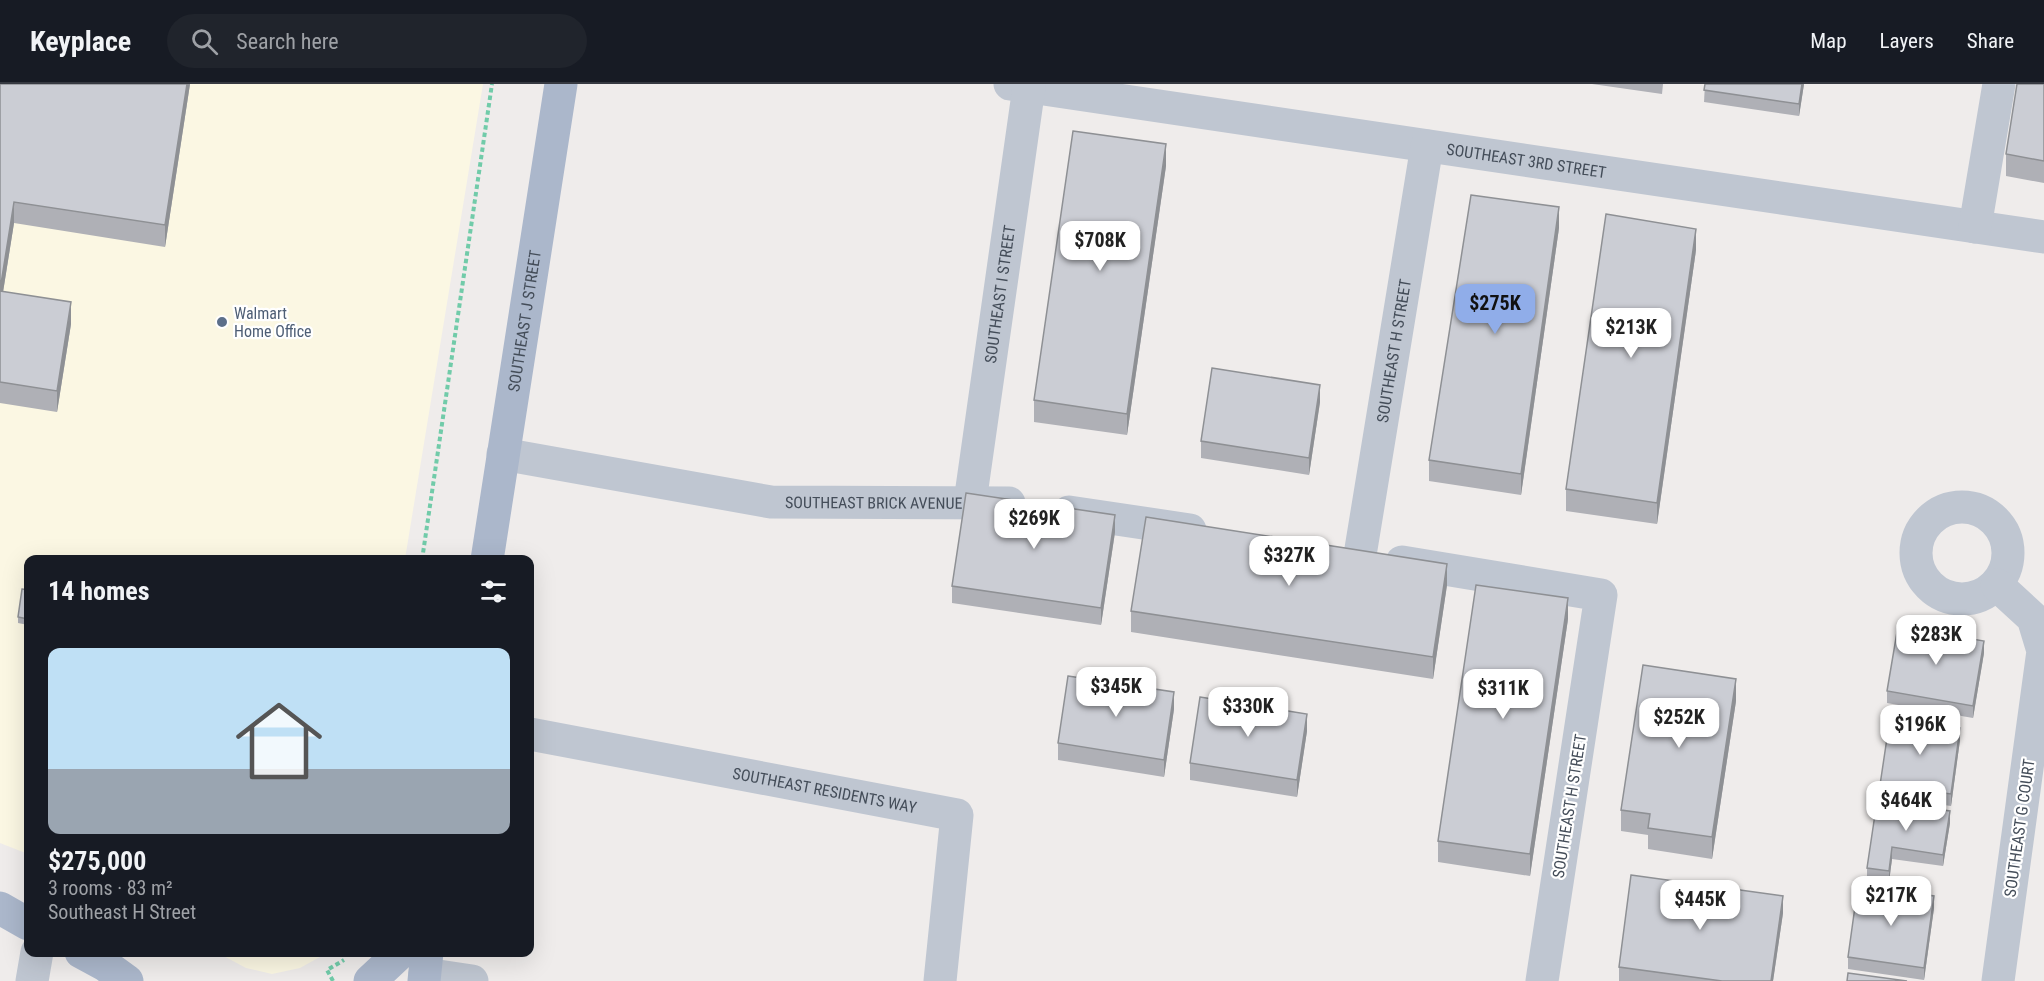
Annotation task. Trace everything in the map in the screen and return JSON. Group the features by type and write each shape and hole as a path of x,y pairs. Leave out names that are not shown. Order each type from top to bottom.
{"main road":[{"name":"SOUTHEAST J STREET","path":"488,555 561,84"},
{"path":"0,908 24,922"},
{"path":"90,957 127,981"},
{"path":"370,981 396,957"}],"street":[{"path":"1976,227 1999,84"},
{"name":"SOUTHEAST 3RD STREET","path":"1019,85 2044,237"},
{"name":"SOUTHEAST I STREET","path":"970,502 1019,85"},
{"name":"SOUTHEAST H STREET","path":"1426,146 1348,554 1601,596 1542,981"},
{"name":"SOUTHEAST BRICK AVENUE","path":"503,454 771,502 1005,502 1218,534"},
{"name":"SOUTHEAST G COURT","path":"1997,585 2033,618 2043,651 1998,981"},
{"name":"SOUTHEAST RESIDENTS WAY","path":"534,735 957,815 940,981"},
{"path":"32,981 36,957"},
{"path":"425,969 472,981"}],"path":[{"path":"423,555 492,84"},
{"path":"327,970 333,981"}],"shaded area":[{"name":"Walmart Home Office","path":"0,84 483,84 406,555 24,555 24,852 0,843"},
{"path":"225,957 320,957 300,968 272,974 246,968"}],"building":[{"path":"0,84 187,84 165,225 14,202 0,290"},
{"path":"1705,84 1802,84 1799,104 1704,90"},
{"path":"2017,84 2044,84 2044,161 2006,154"},
{"path":"1073,131 1166,144 1127,414 1034,400"},
{"path":"1471,195 1559,207 1521,474 1429,460"},
{"path":"1606,214 1696,229 1657,503 1566,489"},
{"path":"0,291 71,302 57,391 0,382"},
{"path":"1212,368 1320,385 1309,458 1201,441"},
{"path":"966,493 1115,515 1101,608 952,586"},
{"path":"1146,517 1447,564 1433,657 1131,611"},
{"path":"1476,585 1568,598 1530,854 1438,841"},
{"path":"22,589 24,589 24,618 18,617"},
{"path":"1898,626 1984,641 1973,706 1887,691"},
{"path":"1643,665 1736,679 1712,837 1648,828 1650,814 1621,810"},
{"path":"1068,676 1174,692 1164,760 1058,743"},
{"path":"1200,697 1307,714 1297,780 1190,763"},
{"path":"1890,718 1960,728 1951,794 1880,785"},
{"path":"1877,801 1950,811 1943,855 1892,847 1889,871 1867,868"},
{"path":"1631,875 1783,896 1771,981 1722,981 1619,967"},
{"path":"1858,885 1934,896 1924,968 1848,957"},
{"path":"1848,973 1907,981 1847,981"}],"place":[{"name":"Walmart Home Office","path":"222,322"}]}
